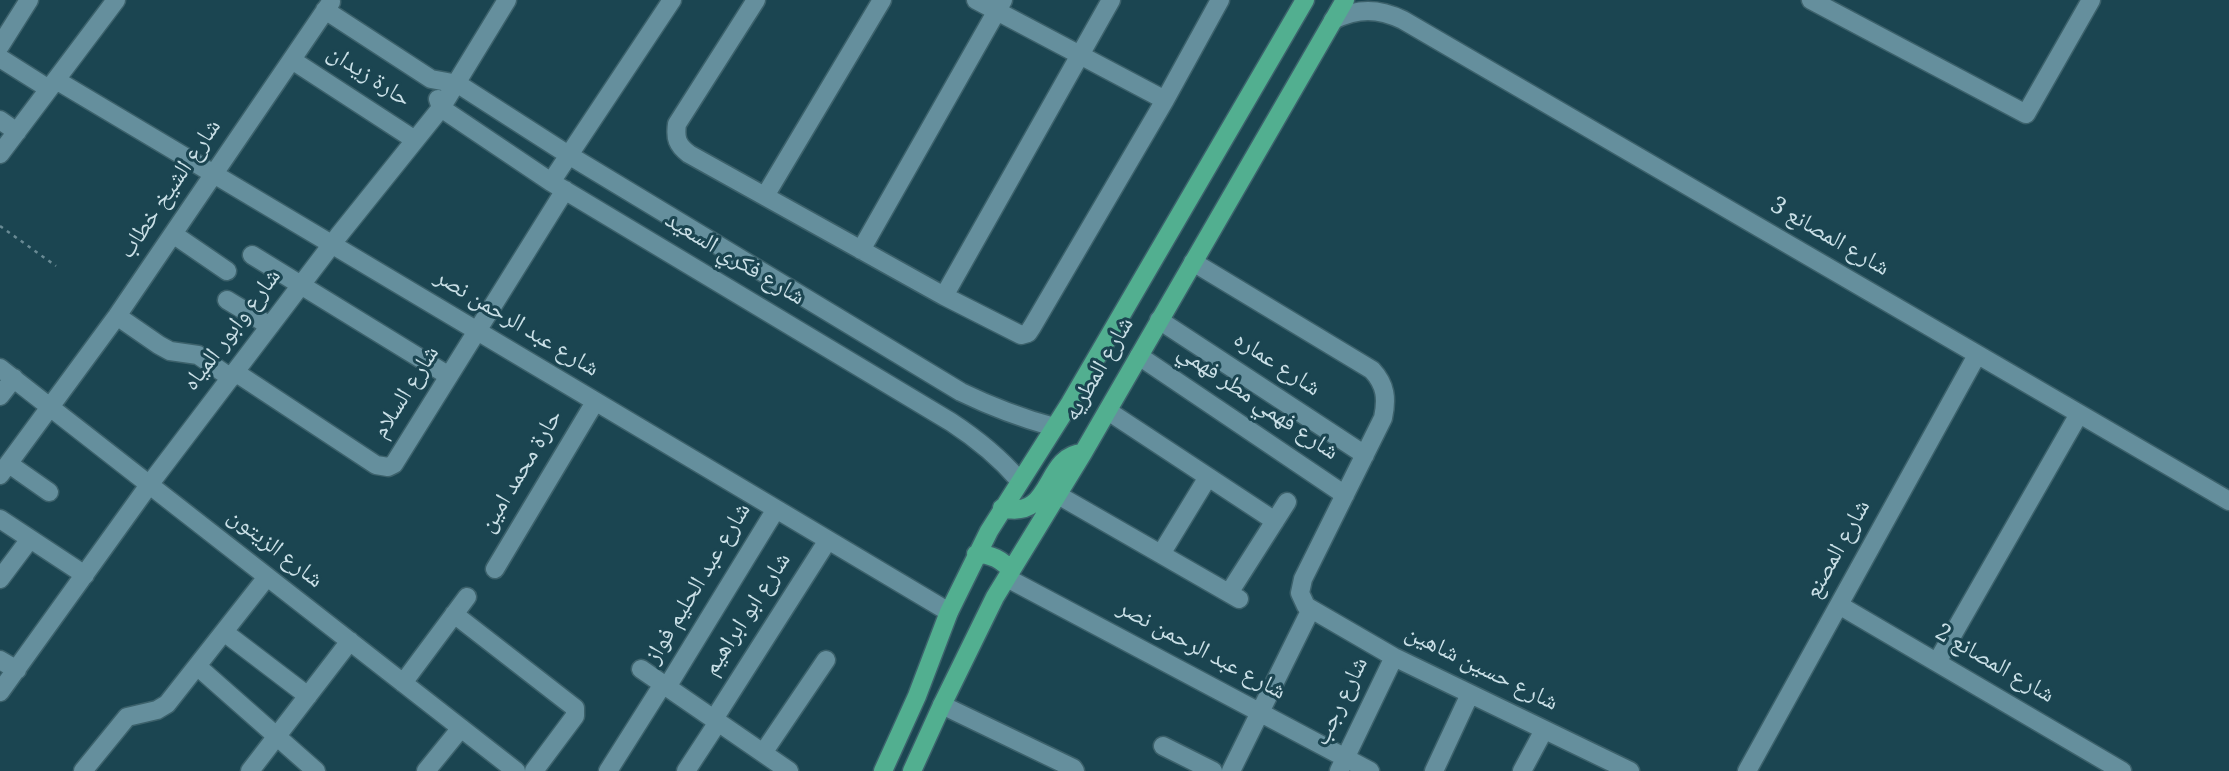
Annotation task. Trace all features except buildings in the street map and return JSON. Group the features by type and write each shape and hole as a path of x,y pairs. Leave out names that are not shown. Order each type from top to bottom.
{"main road":[{"name":"شارع المطريه","path":"884,771 917,696 949,612 976,554 1133,297 1305,0"},
{"name":"شارع المطريه","path":"912,771 985,617 1108,411 1345,0"},
{"path":"1002,508 1018,510 1034,504 1066,459 1083,453"},
{"path":"976,554 992,556 1006,565 1009,575"}],"street":[{"path":"0,46 29,0"},
{"path":"0,154 116,0"},
{"name":"شارع وابور المياه","path":"0,692 149,485 331,245 441,108 507,0"},
{"name":"شارع السلام","path":"117,316 170,351 198,355 382,467 394,464 477,332 558,186 567,154 672,0"},
{"path":"755,0 677,124 675,135 680,146 689,154 861,250 1021,335 1028,333 1165,100 1220,0"},
{"path":"765,196 882,0"},
{"path":"976,0 1000,6 1080,55 1165,100"},
{"path":"944,296 1111,0"},
{"name":"شارع المصانع 3","path":"1390,0 1403,20"},
{"path":"1811,0 2023,112"},
{"path":"2023,112 2080,0"},
{"path":"2023,112 2091,0"},
{"name":"شارع فكري السعيد","path":"329,3 431,79 458,84 567,154 961,392 1012,415 1054,427"},
{"name":"شارع الشيخ خطاب","path":"4,469 117,316 329,3"},
{"path":"861,250 1000,6"},
{"name":"شارع المصانع 3","path":"1333,20 1346,13 1376,10 1403,20 2229,501"},
{"name":"شارع عبد الرحمن نصر","path":"0,58 214,175 949,612"},
{"name":"حارة زيدان","path":"292,60 415,140"},
{"path":"431,79 441,108"},
{"name":"شارع فكري السعيد","path":"441,108 558,186 951,422 1001,460 1019,480"},
{"path":"0,120 17,132"},
{"path":"173,234 227,271"},
{"path":"252,255 449,376"},
{"path":"1193,262 1373,370 1381,380 1385,392 1383,418 1300,586 1302,600 1310,611 1231,771"},
{"path":"227,300 270,326"},
{"name":"شارع عماره","path":"1159,320 1364,455"},
{"name":"شارع المصنع","path":"1747,771 1977,355"},
{"name":"شارع فهمي مطر فهمي","path":"1139,356 1345,495"},
{"path":"0,396 7,373"},
{"name":"شارع الزيتون","path":"7,373 516,771"},
{"name":"حارة محمد امين","path":"495,569 595,402"},
{"path":"1108,411 1275,521"},
{"path":"1937,662 2079,414"},
{"path":"4,469 49,492"},
{"path":"1161,554 1208,477"},
{"path":"1058,495 1234,596 1287,502"},
{"name":"شارع عبد الحليم فواز","path":"608,771 665,686 776,509"},
{"path":"0,519 85,575"},
{"path":"0,579 30,539"},
{"name":"شارع ابو ابراهيم","path":"686,771 828,540"},
{"name":"شارع عبد الرحمن نصر","path":"1009,575 1261,713 1342,765 1370,771"},
{"path":"83,771 127,717 157,710 167,704 267,577"},
{"path":"403,683 467,597"},
{"name":"شارع المصانع 2","path":"1839,605 2122,771"},
{"name":"شارع حسين شاهين","path":"1310,611 1394,657 1630,771"},
{"path":"454,614 575,708 575,716 534,771"},
{"path":"224,632 308,696"},
{"path":"250,771 350,641"},
{"name":"شارع رجب","path":"1342,765 1394,657"},
{"path":"0,660 17,670"},
{"path":"764,753 826,660"},
{"path":"197,666 316,771"},
{"path":"641,670 789,771"},
{"path":"1434,771 1470,694"},
{"path":"942,705 1075,771"},
{"path":"426,771 461,728"},
{"path":"1522,771 1544,730"},
{"path":"1163,746 1213,771"}],"path":[{"path":"0,226 56,266"}]}
